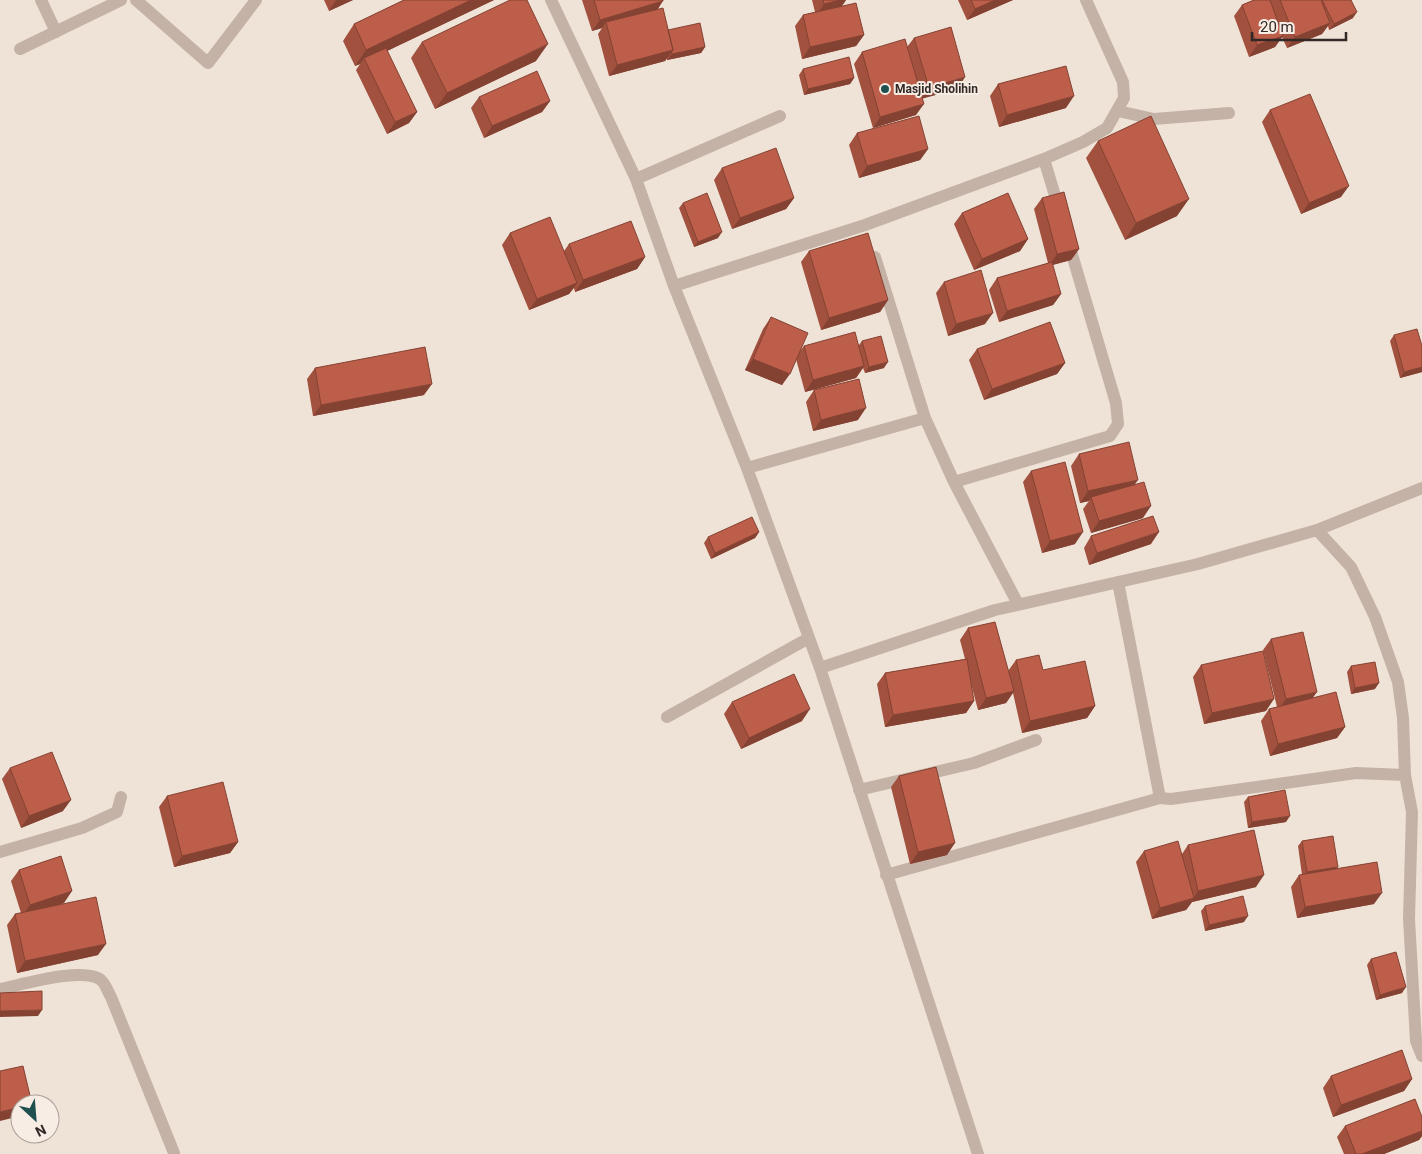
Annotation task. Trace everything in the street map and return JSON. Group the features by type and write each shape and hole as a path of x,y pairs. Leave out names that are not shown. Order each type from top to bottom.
{"street":[{"path":"40,0 56,32"},
{"path":"20,49 121,0"},
{"path":"136,0 208,64 256,0"},
{"path":"551,0 636,179 674,286 747,468 820,668 978,1154"},
{"path":"674,286 868,235 1083,142 1107,128 1124,98 1123,82 1086,0"},
{"path":"1118,111 1154,120 1229,113"},
{"path":"636,179 780,116"},
{"path":"954,482 1110,436 1118,424 1116,403 1044,159"},
{"path":"868,235 925,418 954,482 1018,604"},
{"path":"747,468 925,418"},
{"path":"820,668 995,610 1198,564 1317,530 1422,488"},
{"path":"1317,530 1351,567 1387,645 1398,682 1403,718 1405,775 1412,812 1409,919 1416,1040 1422,1056"},
{"path":"1118,582 1160,798"},
{"path":"667,717 809,638"},
{"path":"859,790 974,763 1036,740"},
{"path":"886,875 1160,798 1172,799 1356,773 1405,775"},
{"path":"0,852 91,824 117,812 121,797"},
{"path":"0,989 77,974 90,975 101,980 111,997 174,1153"}],"building":[{"path":"404,0 471,0 366,50 354,24"},
{"path":"510,0 527,0 548,44 447,93 422,42"},
{"path":"594,0 663,0 663,1 600,20"},
{"path":"823,0 841,0 824,4"},
{"path":"971,0 995,0 975,9"},
{"path":"1254,0 1270,0 1283,36 1257,45 1242,5"},
{"path":"1280,0 1321,0 1330,23 1295,37"},
{"path":"1322,0 1351,0 1357,12 1334,24"},
{"path":"856,3 864,35 810,47 803,15"},
{"path":"663,8 673,50 617,65 606,22"},
{"path":"700,23 705,47 672,54 673,50 668,30"},
{"path":"951,27 965,77 929,88 914,38"},
{"name":"Masjid Sholihin","path":"905,39 924,104 880,117 862,52"},
{"path":"386,48 417,112 395,122 364,58"},
{"path":"849,57 854,78 808,89 803,69"},
{"path":"1066,66 1074,96 1007,115 998,84"},
{"path":"537,71 550,101 492,126 479,97"},
{"path":"1310,94 1349,186 1309,203 1270,110"},
{"path":"919,116 928,149 867,166 857,133"},
{"path":"1151,116 1189,199 1136,223 1098,141"},
{"path":"776,148 794,198 740,218 722,168"},
{"path":"1064,192 1079,249 1057,254 1042,198"},
{"path":"707,193 722,232 698,242 683,203"},
{"path":"1008,193 1028,239 982,259 962,213"},
{"path":"550,217 577,283 537,299 510,233"},
{"path":"631,221 645,257 583,280 569,244"},
{"path":"868,233 888,300 829,318 809,251"},
{"path":"1052,262 1061,294 1007,311 997,278"},
{"path":"981,270 993,313 956,324 944,282"},
{"path":"771,317 808,333 790,374 753,359"},
{"path":"1050,322 1065,363 992,389 977,349"},
{"path":"1417,329 1422,346 1422,367 1404,372 1394,335"},
{"path":"855,332 864,366 813,380 804,346"},
{"path":"881,336 888,362 869,367 862,341"},
{"path":"425,347 432,384 321,405 315,368"},
{"path":"859,379 866,408 821,420 814,390"},
{"path":"1129,442 1138,480 1088,491 1079,454"},
{"path":"1065,462 1083,532 1050,541 1031,471"},
{"path":"1144,482 1151,506 1099,521 1091,497"},
{"path":"1153,516 1159,532 1097,553 1091,536"},
{"path":"752,517 759,532 715,553 708,537"},
{"path":"995,622 1014,691 986,698 968,628"},
{"path":"1303,632 1317,692 1286,699 1271,639"},
{"path":"1263,651 1274,699 1212,713 1201,665"},
{"path":"1039,655 1043,670 1085,661 1095,706 1030,721 1016,660"},
{"path":"967,659 974,701 893,715 885,673"},
{"path":"1375,662 1379,683 1355,688 1351,666"},
{"path":"794,674 810,709 749,738 732,702"},
{"path":"1336,692 1345,727 1278,744 1269,709"},
{"path":"52,752 71,800 29,816 10,768"},
{"path":"936,767 955,843 918,852 899,776"},
{"path":"223,782 238,842 182,856 167,796"},
{"path":"1285,790 1290,816 1252,822 1248,797"},
{"path":"1254,830 1264,875 1198,891 1188,845"},
{"path":"1333,836 1338,867 1307,872 1302,841"},
{"path":"1178,841 1194,898 1160,908 1144,851"},
{"path":"61,856 72,891 30,905 19,870"},
{"path":"1377,862 1382,893 1305,907 1299,875"},
{"path":"1243,896 1248,916 1209,925 1205,906"},
{"path":"96,897 106,944 25,961 15,914"},
{"path":"1396,952 1406,987 1380,995 1371,959"},
{"path":"42,991 42,1010 0,1011 0,993"},
{"path":"1402,1050 1412,1079 1341,1105 1331,1076"},
{"path":"23,1066 30,1094 10,1094 10,1110 0,1112 0,1071"},
{"path":"1415,1099 1422,1117 1422,1131 1362,1154 1356,1154 1345,1126"}],"place":[{"name":"Masjid Sholihin","path":"885,89"}]}
